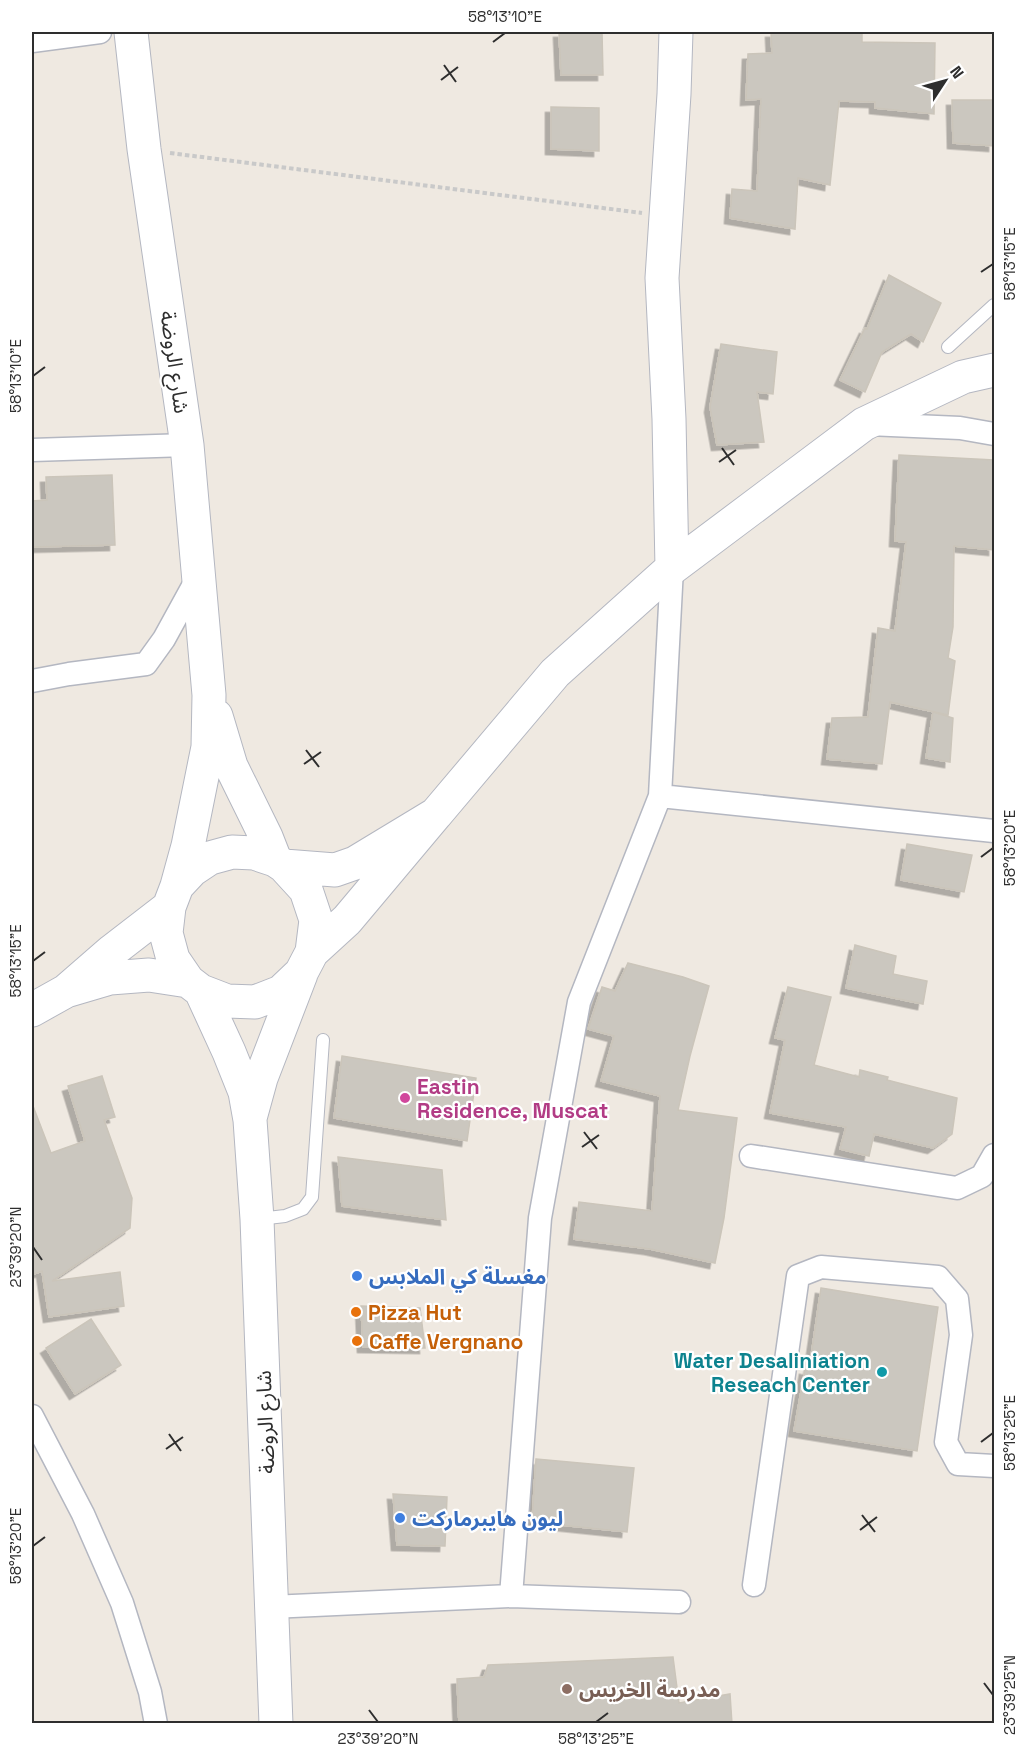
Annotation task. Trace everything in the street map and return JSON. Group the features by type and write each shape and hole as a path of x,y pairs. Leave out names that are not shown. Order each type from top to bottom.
{"main road":[{"name":"شارع الروضة","path":"131,32 144,149 187,445 209,695 208,747 189,846 173,896"},
{"path":"672,568 669,419 662,278 676,32"},
{"path":"66,991 110,978 150,975 195,986 227,1001 255,1002 281,992 347,920 555,673 672,568 864,424 963,377 994,370"},
{"name":"شارع الروضة","path":"209,695 231,766 279,863"},
{"path":"32,1010 66,991 173,896 192,870 210,858 232,852 254,853 279,863 335,870 354,863 436,814"},
{"path":"279,863 306,890 316,920 307,962"},
{"path":"173,896 166,933 173,959 195,986"},
{"name":"شارع الروضة","path":"249,1120 261,1078 307,962"},
{"name":"شارع الروضة","path":"195,986 233,1062 244,1092 249,1120 258,1219 276,1724"}],"street":[{"path":"32,41 100,32"},
{"path":"864,424 960,428 994,434"},
{"path":"32,450 187,445"},
{"path":"511,1596 540,1218 579,1002 660,796 672,568"},
{"path":"32,681 146,664 180,613 199,575"},
{"path":"660,796 994,831"},
{"path":"750,1156 957,1188 982,1176 994,1155"},
{"path":"754,1586 798,1276 821,1267 938,1276 957,1299 961,1335 946,1442 958,1464 994,1466"},
{"path":"32,1416 82,1514 122,1604 150,1692 156,1724"},
{"path":"271,1607 511,1596 679,1602"}],"lane":[{"path":"948,347 994,305"},
{"path":"258,1219 285,1216 303,1209 312,1197 322,1040"}],"path":[{"path":"144,149 666,216"}],"building":[{"path":"559,32 602,32 603,75 561,75"},
{"path":"771,32 862,32 862,42 935,43 934,114 875,108 875,102 839,101 830,185 798,178 795,229 730,218 732,189 757,191 761,99 746,100 748,54 772,53"},
{"path":"952,100 994,100 994,146 953,143"},
{"path":"551,107 599,108 599,151 551,149"},
{"path":"889,275 941,303 923,342 911,334 882,352 865,392 840,380 865,328 867,329"},
{"path":"721,344 777,352 773,394 757,392 764,442 717,445 710,407"},
{"path":"899,455 994,460 994,550 954,546 953,627 948,658 955,661 948,715 890,702 882,764 827,759 832,718 868,717 878,628 895,631 906,542 895,541"},
{"path":"112,475 115,545 32,547 32,501 47,500 46,477"},
{"path":"933,712 953,718 950,762 926,758"},
{"path":"907,844 972,855 964,892 901,880"},
{"path":"855,945 896,956 893,974 927,981 923,1004 846,988"},
{"path":"628,963 709,986 678,1110 737,1118 724,1218 715,1263 650,1249 574,1239 579,1202 652,1211 660,1096 601,1081 614,1036 588,1029 602,987 615,991"},
{"path":"788,987 831,997 814,1065 859,1077 860,1070 888,1077 887,1080 957,1098 952,1134 933,1148 874,1134 869,1156 840,1149 846,1127 770,1113 785,1040 775,1038"},
{"name":"Eastin Residence, Muscat","path":"342,1056 476,1078 467,1141 334,1118"},
{"path":"102,1076 115,1117 104,1120 132,1198 130,1228 52,1281 120,1272 124,1306 49,1317 42,1271 32,1275 32,1106 51,1153 85,1141 68,1086"},
{"path":"338,1157 442,1170 446,1220 342,1206"},
{"name":"Water Desaliniation Reseach Center","path":"821,1288 938,1307 917,1451 794,1431 805,1369 809,1370"},
{"path":"361,1306 420,1308 425,1348 363,1347"},
{"path":"91,1319 121,1365 75,1394 46,1348"},
{"path":"536,1459 634,1468 627,1532 532,1522"},
{"path":"393,1494 447,1497 445,1546 397,1545"},
{"name":"مدرسة الخريس","path":"673,1657 679,1703 730,1694 732,1724 459,1724 457,1679 484,1677 488,1665"}],"place":[{"name":"Eastin Residence, Muscat","path":"405,1098"},
{"name":"مغسلة كي الملابس","path":"357,1276"},
{"name":"Pizza Hut","path":"356,1312"},
{"name":"Caffe Vergnano","path":"357,1341"},
{"name":"Water Desaliniation Reseach Center","path":"882,1372"},
{"name":"ليون هايبرماركت","path":"400,1518"},
{"name":"مدرسة الخريس","path":"567,1689"}]}
